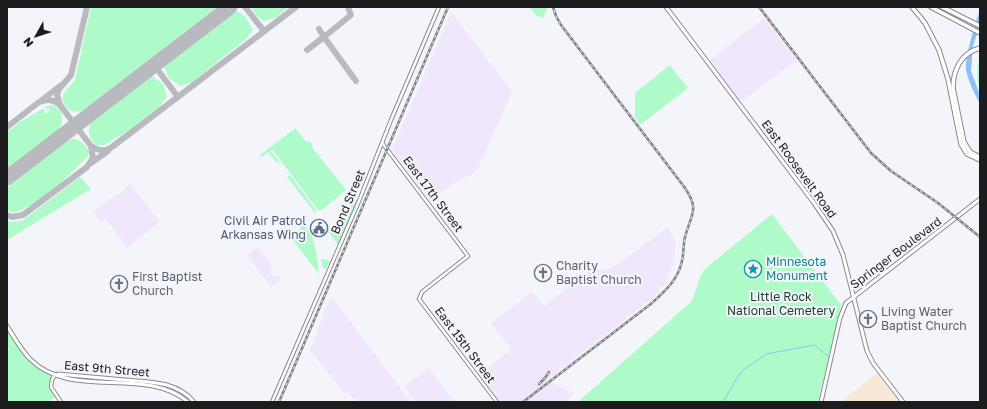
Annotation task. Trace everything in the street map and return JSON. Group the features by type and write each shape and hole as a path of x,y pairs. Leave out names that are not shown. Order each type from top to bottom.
{"highway":[{"path":"912,7 925,23 939,50 948,79 960,144 969,153 980,160"},
{"path":"931,7 980,32"},
{"path":"942,7 980,26"},
{"path":"980,48 969,53 963,58 958,64 953,79 953,88 966,148 969,153 980,157"}],"main road":[{"name":"East Roosevelt Road","path":"666,7 823,214 833,231 843,255 867,351 873,363 903,402"},
{"name":"Springer Boulevard","path":"821,402 840,318 846,303 980,199"},
{"path":"7,326 30,358 41,367 55,374"},
{"name":"East 9th Street","path":"55,374 63,378 156,387 179,395 188,402"},
{"name":"East 9th Street","path":"55,374 155,382 176,389 185,394 194,402"}],"street":[{"name":"Bond Street","path":"272,402 359,201 439,7"},
{"name":"East 17th Street","path":"382,144 468,256 422,292 419,299"},
{"name":"East 15th Street","path":"419,299 497,402"},
{"path":"55,374 51,387 61,402"}],"shaded area":[{"path":"451,12 512,92 476,172 453,184 430,201 392,150"},
{"path":"764,18 797,60 742,101 738,99 709,61"},
{"path":"130,184 160,222 127,247 106,219 100,222 94,210 121,192"},
{"path":"668,227 676,242 674,260 666,282 654,297 547,380 573,393 571,397 565,402 499,402 480,375 511,349 491,323 532,292 544,306 595,266 603,271 621,262"},
{"path":"257,247 273,267 269,271 275,278 279,275 282,279 271,287 247,255"},
{"path":"331,296 411,402 357,402 347,391 345,394 310,350"},
{"path":"429,368 455,402 416,402 404,387"},
{"path":"877,373 899,402 841,402"}],"green space":[{"path":"91,7 217,7 83,110 74,112 65,105 63,94 75,80"},
{"path":"251,7 289,7 275,18 264,21 257,16"},
{"path":"529,7 548,7 543,18 537,16"},
{"path":"237,11 245,16 253,30 246,39 192,82 180,86 169,78 164,67"},
{"path":"980,52 980,90 977,76"},
{"path":"670,65 688,88 640,125 635,117 635,93"},
{"path":"152,76 163,84 167,96 160,106 129,130 104,145 96,145 89,134 89,129 92,122"},
{"path":"51,105 55,106 62,114 62,121 59,129 7,169 7,132 20,122 44,108 45,114 50,110 49,108 47,110 45,107"},
{"path":"297,127 296,129 306,142 308,141 313,144 311,146 346,190 322,210 318,210 272,149 270,150 283,166 278,161 277,162 281,168 268,152 261,157 260,155"},
{"path":"73,139 81,141 89,152 88,156 63,180 24,209 14,213 7,210 7,188 67,141"},
{"path":"290,175 316,210 316,213 287,177"},
{"path":"80,177 91,189 7,240 7,220 11,222 22,221"},
{"path":"353,200 357,202 338,245 327,230 344,217 345,211 355,203"},
{"name":"Little Rock National Cemetery","path":"772,214 841,305 818,402 582,402 580,400 692,301 701,275 705,269"},
{"path":"303,225 311,234 319,274 292,239"},
{"path":"321,259 330,261 326,269 323,269"},
{"path":"7,327 31,359 43,368 55,374 51,387 57,396 48,402 7,402"}],"water":[{"path":"980,10 980,25 973,46 971,71 980,95 980,104 968,78 966,65 971,40"}],"waterway":[{"path":"723,402 742,371 766,354 814,345 828,356"}],"taxiway":[{"path":"87,7 71,75 59,89 57,95 60,105 91,146 102,150 112,147 296,7"},
{"path":"245,7 264,31"},
{"path":"348,7 351,15 324,37 356,81"},
{"path":"307,50 324,37 319,29"},
{"path":"154,65 178,97"},
{"path":"42,100 60,86"},
{"path":"7,127 39,102 49,100 59,104"},
{"path":"7,215 12,217 23,215 87,167 93,158 91,146"},
{"path":"91,163 108,151"}],"runway":[{"path":"7,178 230,7"}],"railway":[{"path":"279,402 448,7"},
{"path":"523,402 652,303 666,289 680,268 683,258 685,237 693,212 690,195 561,25 553,7"},
{"path":"759,7 871,153 891,171 938,203 980,237"},
{"path":"539,384 549,372"}],"place":[{"name":"Civil Air Patrol Arkansas Wing","path":"319,228"},
{"name":"Minnesota Monument","path":"753,269"},
{"name":"Charity Baptist Church","path":"543,273"},
{"name":"First Baptist Church","path":"119,284"},
{"name":"Living Water Baptist Church","path":"868,319"}]}
